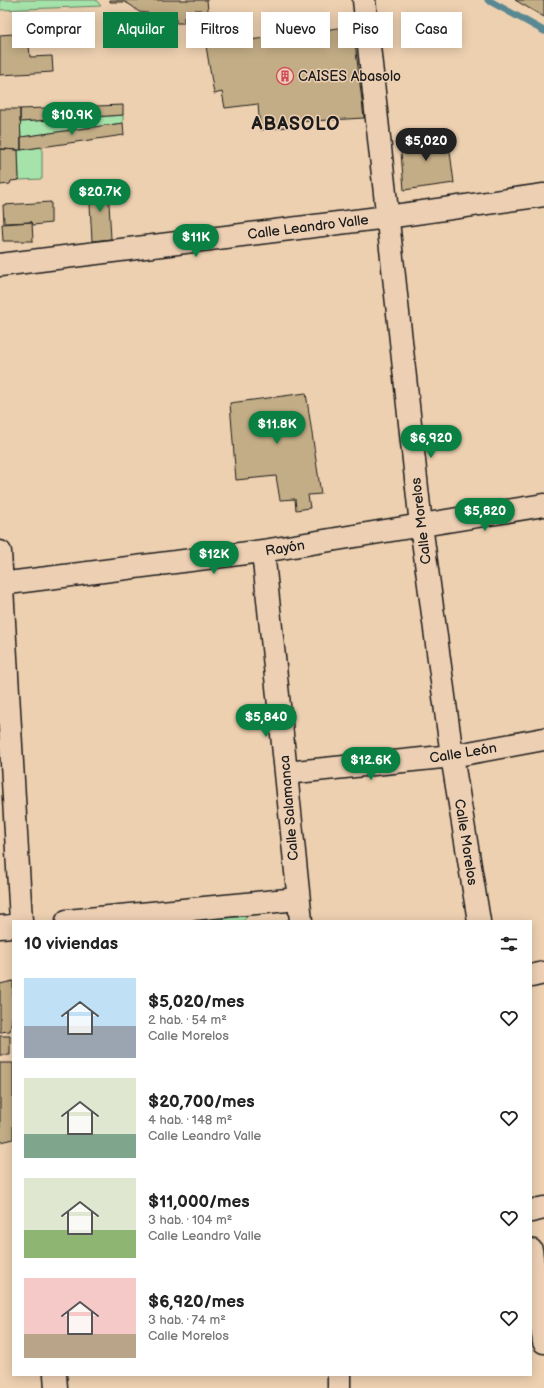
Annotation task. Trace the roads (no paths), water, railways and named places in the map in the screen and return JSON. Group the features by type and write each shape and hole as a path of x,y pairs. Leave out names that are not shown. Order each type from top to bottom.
{"street":[{"name":"Calle Morelos","path":"364,0 421,526 452,756 479,920"},
{"name":"Calle Leandro Valle","path":"0,265 387,217 544,195"},
{"name":"Rayón","path":"1,583 263,551 544,505"},
{"name":"Calle Salamanca","path":"263,551 300,920"},
{"path":"0,552 21,920"},
{"name":"Calle León","path":"286,773 452,756 544,739"},
{"path":"78,920 298,899"},
{"path":"0,927 12,926"},
{"path":"532,976 544,973"},
{"path":"532,1210 544,1208"},
{"path":"532,1257 544,1342"},
{"path":"55,1376 56,1388"},
{"path":"339,1376 339,1388"}],"waterway":[{"path":"488,0 544,31"}],"place":[{"name":"CAISES Abasolo","path":"285,76"}],"district":[{"name":"ABASOLO","path":"296,124"}]}
